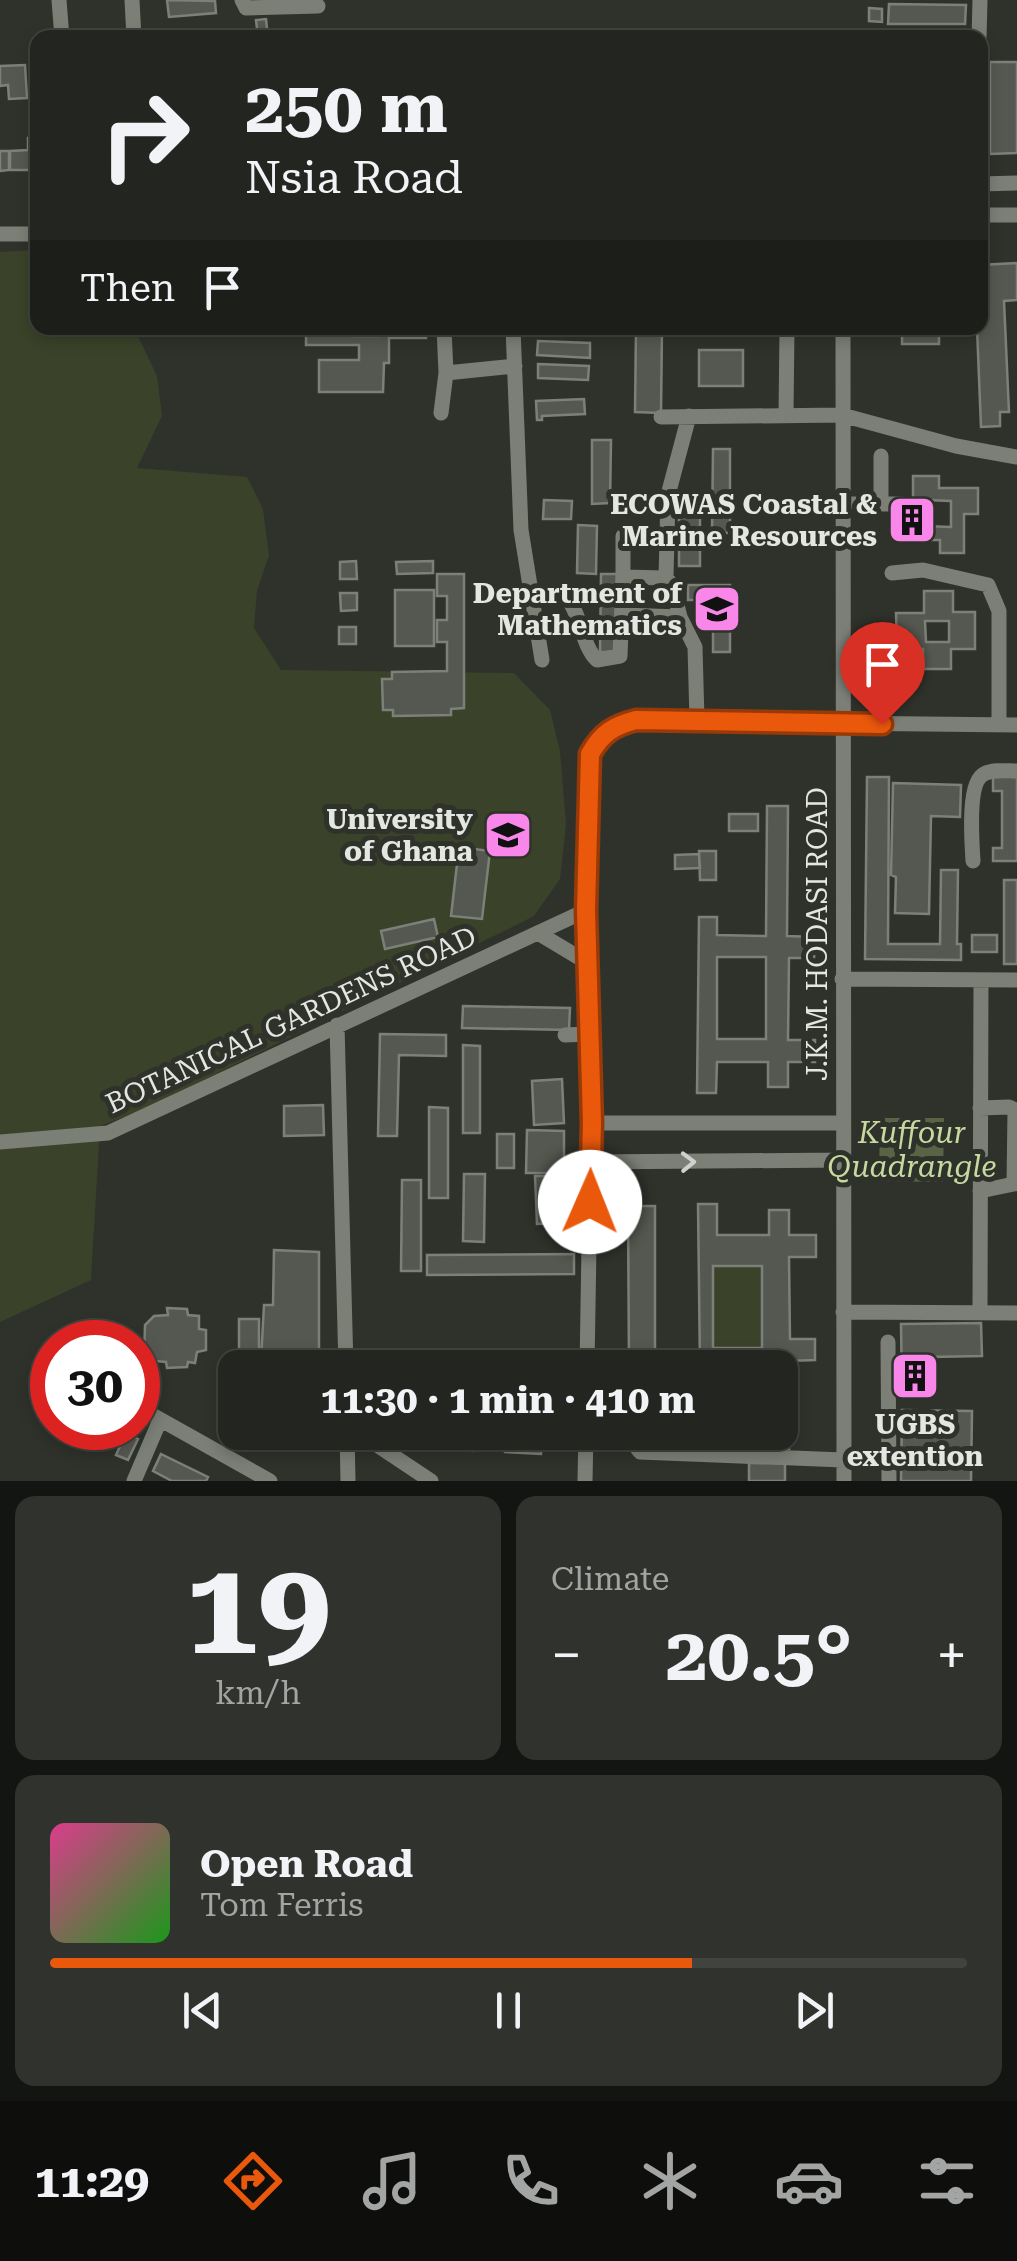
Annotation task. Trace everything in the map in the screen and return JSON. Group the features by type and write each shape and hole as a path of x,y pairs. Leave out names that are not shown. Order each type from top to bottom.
{"street":[{"path":"59,0 61,30"},
{"path":"132,0 134,30"},
{"path":"242,0 246,8 318,6"},
{"path":"979,30 980,0"},
{"path":"988,184 1017,184"},
{"path":"988,215 1017,215"},
{"path":"0,234 30,234"},
{"path":"441,413 446,373 444,335"},
{"path":"513,335 522,530 542,660"},
{"path":"786,414 787,335"},
{"name":"J.K.M. HODASI ROAD","path":"843,335 844,1481"},
{"path":"446,373 515,366"},
{"path":"661,417 842,415 956,446 1017,456"},
{"path":"688,416 668,495 666,578 695,647 697,720"},
{"path":"881,456 881,504"},
{"path":"842,504 904,504"},
{"path":"532,594 566,596 574,606 590,653 598,660 620,656 623,536"},
{"path":"892,573 923,570 988,584 1000,610 1000,725"},
{"path":"623,577 666,578"},
{"path":"622,615 680,617"},
{"path":"587,1350 592,1123 586,910 590,754 606,731 636,720 1017,725"},
{"path":"972,861 972,801 976,782 987,772 1017,771"},
{"name":"BOTANICAL GARDENS ROAD","path":"0,1142 108,1133 586,910"},
{"path":"538,932 588,963"},
{"path":"842,979 1017,980"},
{"path":"980,980 980,1312"},
{"path":"338,1026 346,1350"},
{"path":"565,1035 588,1034"},
{"path":"980,1108 1015,1110 1016,1172 1014,1184 980,1191"},
{"path":"592,1123 842,1123"},
{"path":"590,1162 842,1160"},
{"path":"843,1312 1017,1312"},
{"path":"888,1342 889,1481"},
{"path":"160,1420 242,1474 270,1481"},
{"path":"134,1481 147,1450"},
{"path":"347,1450 348,1481"},
{"path":"383,1450 431,1481"},
{"path":"585,1481 586,1450"},
{"path":"638,1450 844,1460"}],"shaded area":[{"path":"30,250 30,335 137,335 157,376 162,416 137,468 247,477 263,509 269,556 257,590 254,628 281,670 514,673 550,710 560,751 566,824 560,879 534,916 143,1110 100,1126 91,1280 0,1322 0,252"},
{"path":"713,1266 762,1266 762,1348 713,1348"}],"water":[{"name":"Kuffour Quadrangle","path":"880,1118 944,1118 943,1182 879,1181"}],"building":[{"path":"167,0 215,1 216,13 169,17"},
{"path":"889,4 966,5 965,24 888,24"},
{"path":"869,8 882,9 882,22 869,21"},
{"path":"266,19 267,30 257,30 256,20"},
{"path":"990,62 1017,62 1017,153 990,154"},
{"path":"25,65 27,98 9,99 8,85 0,86 0,66"},
{"path":"28,138 30,170 10,170 10,151 28,150"},
{"path":"0,151 9,151 9,170 0,171"},
{"path":"1017,263 1017,300 1004,301 1009,412 1000,412 1000,426 981,427 977,335 988,335 988,265"},
{"path":"306,335 426,335 389,338 383,392 319,392 319,360 359,360 359,345 306,345"},
{"path":"636,335 662,335 661,413 635,412"},
{"path":"902,335 939,335 939,344 902,344"},
{"path":"538,341 590,343 590,358 537,355"},
{"path":"699,350 743,350 743,386 699,386"},
{"path":"538,364 589,366 588,380 538,378"},
{"path":"584,399 585,414 542,416 542,420 537,420 536,401"},
{"path":"592,440 611,440 610,503 592,504"},
{"path":"713,449 730,449 730,533 712,533"},
{"name":"ECOWAS Coastal & Marine Resources","path":"913,476 939,476 939,488 978,488 978,514 964,514 964,553 940,553 940,540 899,540 900,514 913,514","holes":["925,500 951,501 951,527 925,526"]},
{"path":"544,500 572,501 571,519 543,519"},
{"path":"679,517 700,517 700,566 679,566"},
{"path":"578,525 597,526 596,574 577,573"},
{"path":"356,561 357,579 340,579 340,562"},
{"path":"433,561 433,573 397,574 396,562"},
{"path":"437,574 464,574 464,708 451,709 451,715 393,716 393,710 383,710 382,679 392,679 392,672 447,671 447,642 437,642 437,620 447,620 447,596 437,596"},
{"path":"601,574 617,574 616,652 600,652"},
{"path":"688,585 730,585 730,652 713,652 713,600 688,600"},
{"path":"395,590 434,590 434,646 395,646"},
{"path":"924,591 953,591 953,612 975,612 975,649 951,649 951,669 923,669 923,649 897,649 896,613 924,613","holes":["925,621 949,621 949,642 926,642"]},
{"path":"340,593 357,593 357,610 341,611"},
{"path":"339,627 356,627 356,644 339,644"},
{"path":"993,774 1017,774 1017,861 993,861 993,848 1002,848 1002,791 993,791"},
{"path":"867,777 889,777 888,944 940,944 941,870 958,870 957,944 961,944 961,960 865,959"},
{"path":"893,783 961,785 960,817 931,816 929,914 895,913 896,877 891,875"},
{"path":"767,806 788,806 787,936 815,937 814,958 789,958 788,1040 815,1040 815,1062 788,1062 788,1087 768,1087 768,1062 717,1062 716,1093 697,1093 699,917 717,917 717,935 766,936","holes":["717,957 766,957 766,1039 717,1039"]},
{"path":"729,814 758,814 758,831 729,831"},
{"path":"459,847 490,851 482,919 451,916"},
{"path":"699,851 716,851 716,880 700,880"},
{"path":"699,854 700,868 675,869 675,855"},
{"path":"1004,880 1017,880 1017,964 1004,964"},
{"path":"434,919 438,937 385,949 381,931"},
{"path":"972,935 997,935 997,952 972,952"},
{"path":"463,1006 570,1008 569,1030 462,1028"},
{"path":"380,1034 446,1035 446,1056 399,1055 397,1136 378,1136"},
{"path":"463,1045 480,1046 480,1133 463,1133"},
{"path":"562,1079 564,1123 534,1125 532,1081"},
{"path":"323,1105 324,1135 284,1136 284,1106"},
{"path":"429,1107 448,1108 448,1198 429,1198"},
{"path":"527,1130 564,1131 564,1173 526,1173"},
{"path":"497,1134 514,1134 514,1168 497,1168"},
{"path":"464,1174 485,1174 484,1242 463,1241"},
{"path":"535,1176 563,1176 565,1223 537,1224"},
{"path":"402,1180 421,1180 421,1271 401,1271"},
{"path":"698,1204 717,1204 717,1235 769,1235 769,1210 789,1210 789,1235 816,1235 816,1257 789,1257 790,1339 815,1339 815,1360 798,1361 798,1350 700,1350","holes":["713,1266 762,1266 762,1348 713,1348"]},
{"path":"628,1206 655,1206 655,1350 629,1350"},
{"path":"274,1250 319,1252 319,1350 262,1350 264,1305 273,1305"},
{"path":"574,1254 574,1274 427,1275 427,1255"},
{"path":"167,1308 187,1309 188,1315 199,1316 199,1329 206,1330 206,1350 197,1352 195,1363 188,1362 187,1367 167,1368 166,1362 160,1361 160,1320 150,1320 168,1315"},
{"path":"239,1319 259,1319 259,1350 239,1350"},
{"name":"UGBS extention","path":"981,1323 982,1356 929,1357 929,1395 902,1395 901,1324"},
{"path":"902,1410 972,1411 971,1481 901,1481"},
{"path":"118,1450 133,1450 128,1460 116,1455"},
{"path":"541,1450 541,1454 505,1452"},
{"path":"161,1454 208,1477 206,1481 172,1481 153,1471"},
{"path":"749,1463 785,1463 785,1481 749,1481"}],"place":[{"name":"ECOWAS Coastal & Marine Resources","path":"912,520"},
{"name":"Department of Mathematics","path":"717,609"},
{"name":"University of Ghana","path":"508,835"},
{"name":"UGBS extention","path":"915,1376"}],"route":[{"path":"590,1202 592,1123 586,910 590,754 599,738 606,731 636,720 882,724"}]}
